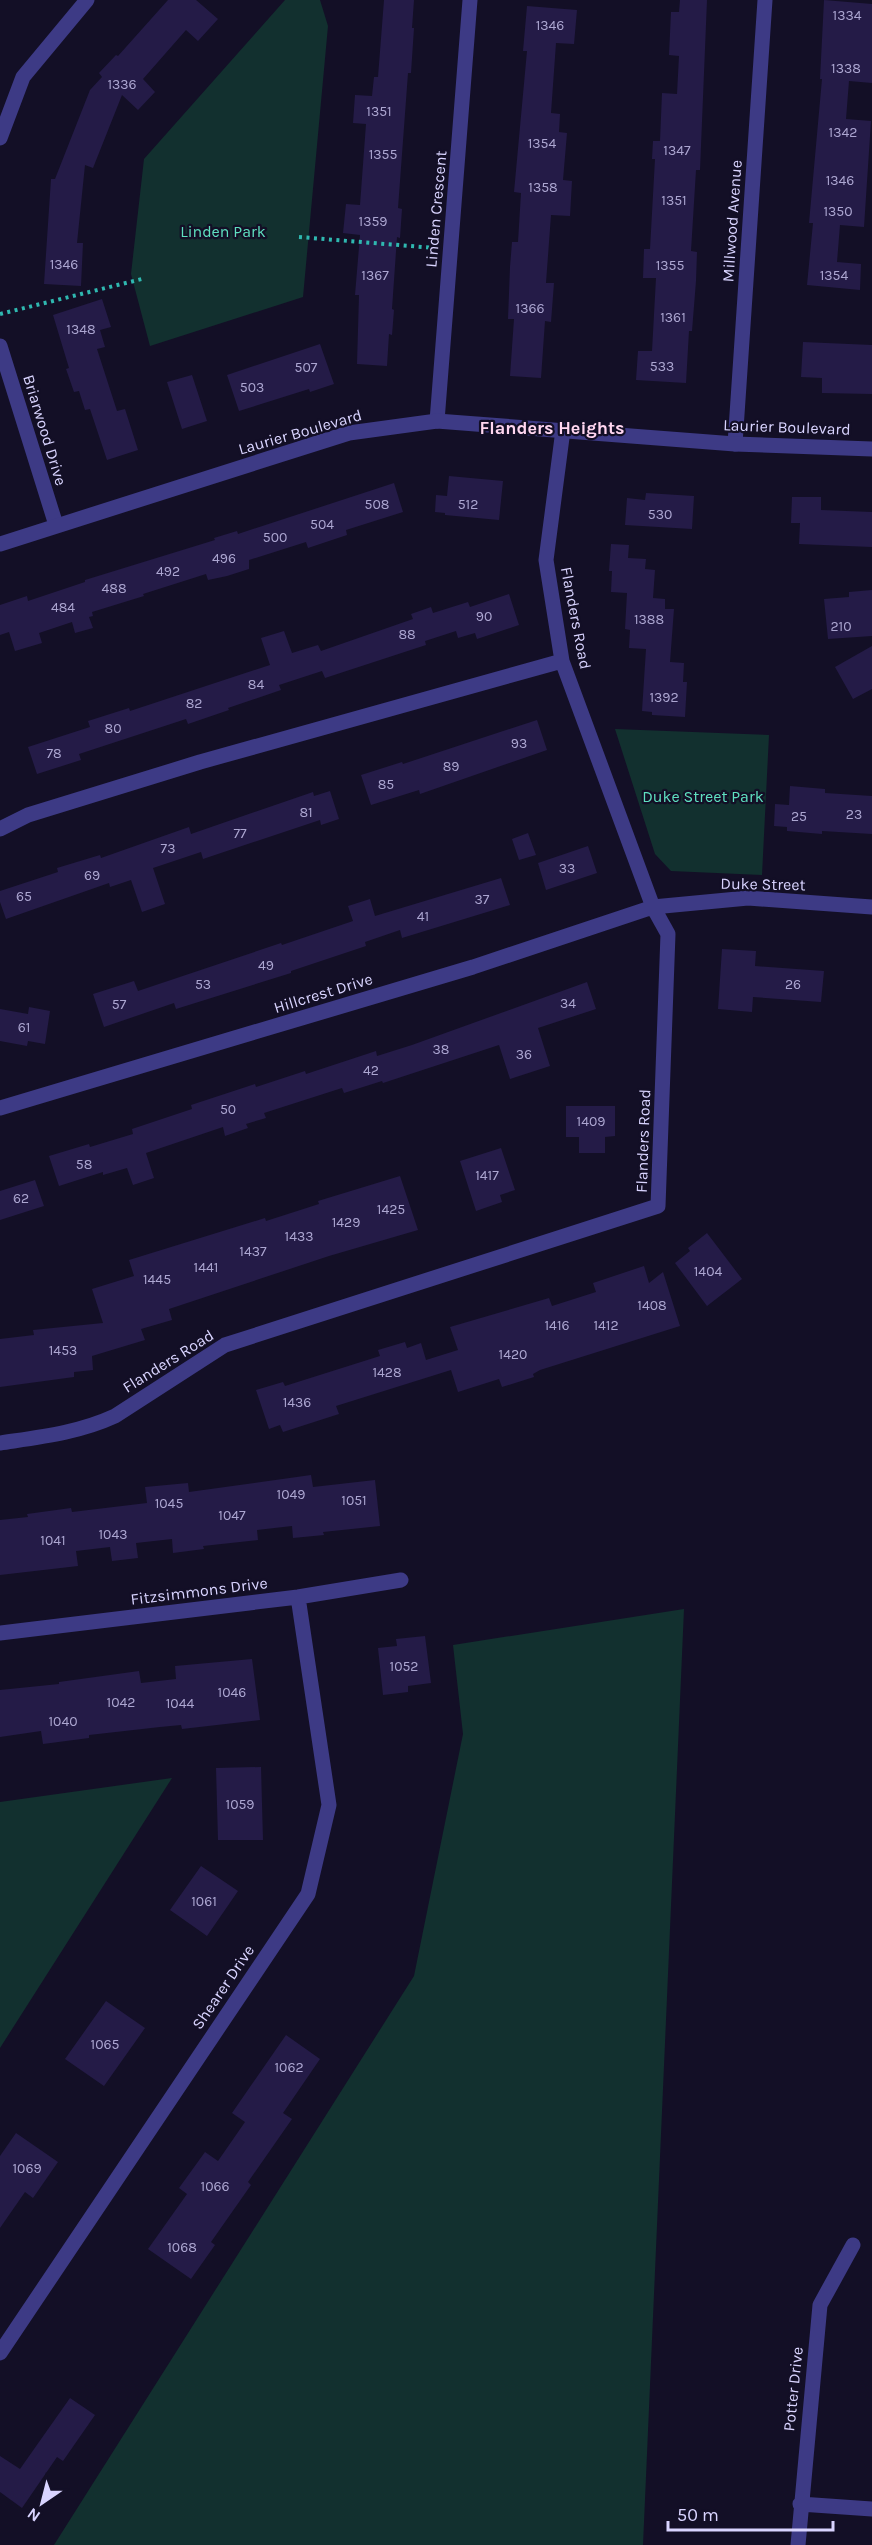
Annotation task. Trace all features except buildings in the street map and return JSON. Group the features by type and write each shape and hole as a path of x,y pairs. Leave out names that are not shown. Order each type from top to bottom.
{"street":[{"path":"0,138 4,121 23,77 87,0"},
{"name":"Linden Crescent","path":"437,420 470,0"},
{"name":"Millwood Avenue","path":"735,444 765,0"},
{"name":"Briarwood Drive","path":"0,346 56,525"},
{"name":"Laurier Boulevard","path":"0,544 349,433 437,420 735,444 872,449"},
{"name":"Flanders Road","path":"0,1443 86,1429 115,1416 225,1345 658,1206 668,934 654,906 562,661 546,560 563,430"},
{"path":"0,829 28,815 200,762 562,661"},
{"name":"Duke Street","path":"654,906 748,898 872,907"},
{"name":"Hillcrest Drive","path":"0,1108 473,967 654,906"},
{"name":"Fitzsimmons Drive","path":"0,1633 298,1597 401,1580"},
{"name":"Shearer Drive","path":"0,2353 308,1894 329,1805 298,1597"},
{"name":"Potter Drive","path":"798,2545 820,2305 853,2245"},
{"path":"800,2504 872,2509"}],"path":[{"path":"299,237 450,249"},
{"path":"0,314 142,279"}],"green space":[{"name":"Linden Park","path":"285,0 320,0 328,26 303,297 150,346 131,274 144,159"},
{"name":"Duke Street Park","path":"615,729 769,735 762,875 671,871 655,854"},
{"path":"684,1609 643,2545 54,2545 414,1976 463,1734 453,1645"},
{"path":"172,1778 0,2048 0,1802"}],"district":[{"name":"Flanders Heights","path":"552,428"}]}
